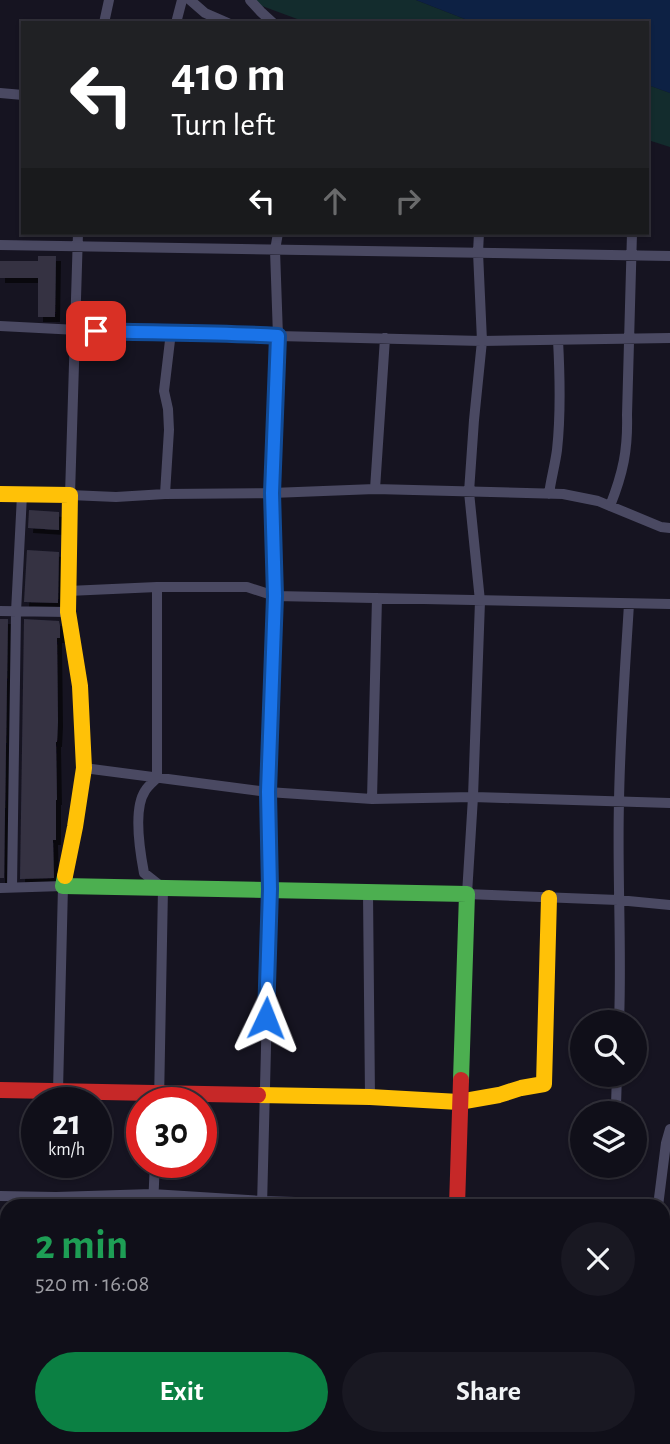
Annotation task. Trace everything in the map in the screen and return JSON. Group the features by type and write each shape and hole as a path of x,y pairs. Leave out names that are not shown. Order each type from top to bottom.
{"street":[{"path":"104,21 109,0"},
{"path":"177,21 182,0"},
{"path":"190,0 205,13 223,21"},
{"path":"250,0 271,21"},
{"path":"0,93 21,95"},
{"path":"58,1087 63,886 84,768 80,686 68,612 78,235"},
{"path":"173,247 174,235"},
{"path":"262,1199 270,889 268,792 275,596 272,493 278,336 275,250 278,235"},
{"path":"457,1199 480,601 469,492 482,341 479,235"},
{"path":"610,506 623,467 628,441 626,415 632,235"},
{"path":"0,245 670,256"},
{"path":"0,326 482,341 670,338"},
{"path":"165,494 169,430 164,391 171,332"},
{"path":"375,489 385,338"},
{"path":"549,494 559,425 558,340"},
{"path":"0,494 116,497 375,489 563,494 598,501 661,527 670,528"},
{"path":"22,495 6,888 63,886 467,894 618,900 670,905"},
{"path":"157,587 157,778 144,792 139,813 144,873 163,888"},
{"path":"68,591 247,587 275,596 670,604"},
{"path":"372,799 377,598"},
{"path":"619,1010 619,801 628,604"},
{"path":"0,611 68,612"},
{"path":"84,768 268,792 372,799 473,797 670,803"},
{"path":"160,1087 163,888"},
{"path":"368,893 370,1097"},
{"path":"217,1097 370,1097 459,1102 544,1084 549,898"},
{"path":"0,1090 21,1090"},
{"path":"659,1199 670,1129"},
{"path":"152,1199 154,1178"},
{"path":"0,1196 28,1199"}],"green space":[{"path":"246,0 416,0 470,21 303,21"},
{"path":"649,85 670,93 670,147 649,140"}],"water":[{"path":"416,0 670,0 670,93 649,85 649,21 470,21"}],"building":[{"path":"38,256 56,256 55,317 38,317 38,278 0,278 0,261 38,261"},
{"path":"29,510 59,512 59,530 28,528"},
{"path":"27,550 59,552 58,603 24,602"},
{"path":"0,619 8,619 4,878 0,878"},
{"path":"24,619 59,621 60,626 60,638 57,638 54,878 20,879"}],"traffic: fast":[{"path":"65,876 63,886 467,894 461,1080"}],"traffic: slow":[{"path":"0,494 70,495 68,612 80,686 84,768 65,876"},
{"path":"258,1095 459,1102 544,1084 549,898"}],"traffic: jam":[{"path":"457,1199 461,1080"},
{"path":"0,1090 258,1095"}],"route":[{"path":"96,331 218,332 278,336 272,493 275,596 268,792 270,889 266,1018"}]}
